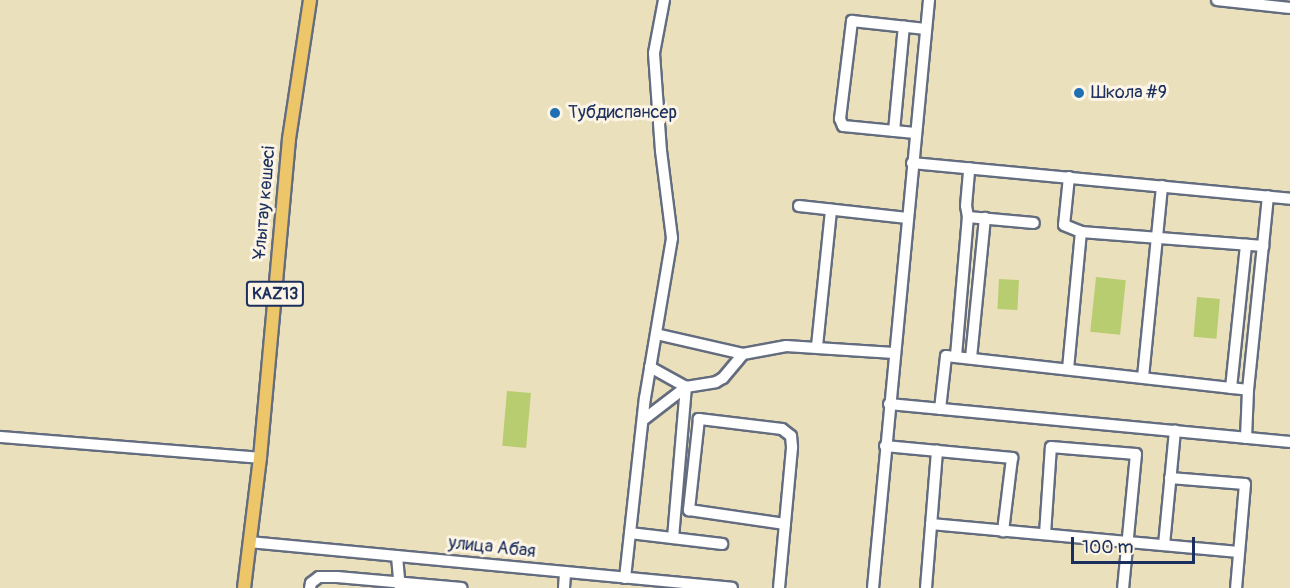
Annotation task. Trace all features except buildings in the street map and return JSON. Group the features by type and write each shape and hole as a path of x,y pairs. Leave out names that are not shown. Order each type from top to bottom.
{"main road":[{"name":"Ұлытау көшесі","path":"244,588 260,458 289,139 310,0"}],"street":[{"path":"625,578 650,367 672,238 661,151 654,53 664,0"},
{"path":"873,588 929,0"},
{"path":"1217,0 1290,8"},
{"path":"915,133 843,126 840,119 852,21 926,28"},
{"path":"894,131 904,26"},
{"path":"912,163 1290,199"},
{"path":"956,357 968,217 966,206 969,168"},
{"path":"1069,177 1064,225 1081,232 1155,240 1263,246"},
{"path":"1143,377 1162,186"},
{"path":"1246,438 1248,390 1268,196"},
{"path":"799,206 907,218"},
{"path":"817,346 831,210"},
{"path":"968,217 1034,223"},
{"path":"971,358 985,218"},
{"path":"1068,369 1081,232"},
{"path":"1231,388 1246,245"},
{"path":"656,334 743,354 786,346 817,346 894,353"},
{"path":"643,420 686,387 716,382 733,369 743,354"},
{"path":"940,409 946,356 1248,390"},
{"path":"650,367 686,387"},
{"path":"673,538 686,387"},
{"path":"889,404 1290,442"},
{"path":"779,588 785,524 792,447 789,433 782,429 699,419 689,510 785,524"},
{"path":"1164,545 1175,431"},
{"path":"0,437 260,458"},
{"path":"885,446 1012,458 1003,531"},
{"path":"1045,534 1051,447 1136,454 1123,588"},
{"path":"926,588 937,450"},
{"path":"1170,478 1245,484 1236,588"},
{"path":"931,524 1239,552"},
{"path":"630,533 722,544"},
{"name":"улица Абая","path":"249,542 732,588"},
{"path":"397,556 400,585"},
{"path":"564,588 565,572"},
{"path":"310,588 311,583 319,577 462,588"}],"green space":[{"path":"1096,277 1126,280 1120,335 1090,332"},
{"path":"999,279 1019,280 1017,310 997,309"},
{"path":"1197,297 1220,299 1216,339 1194,337"},
{"path":"507,391 531,393 526,448 502,446"}],"place":[{"name":"Школа #9","path":"1079,93"},
{"name":"Тубдиспансер","path":"555,113"}]}
